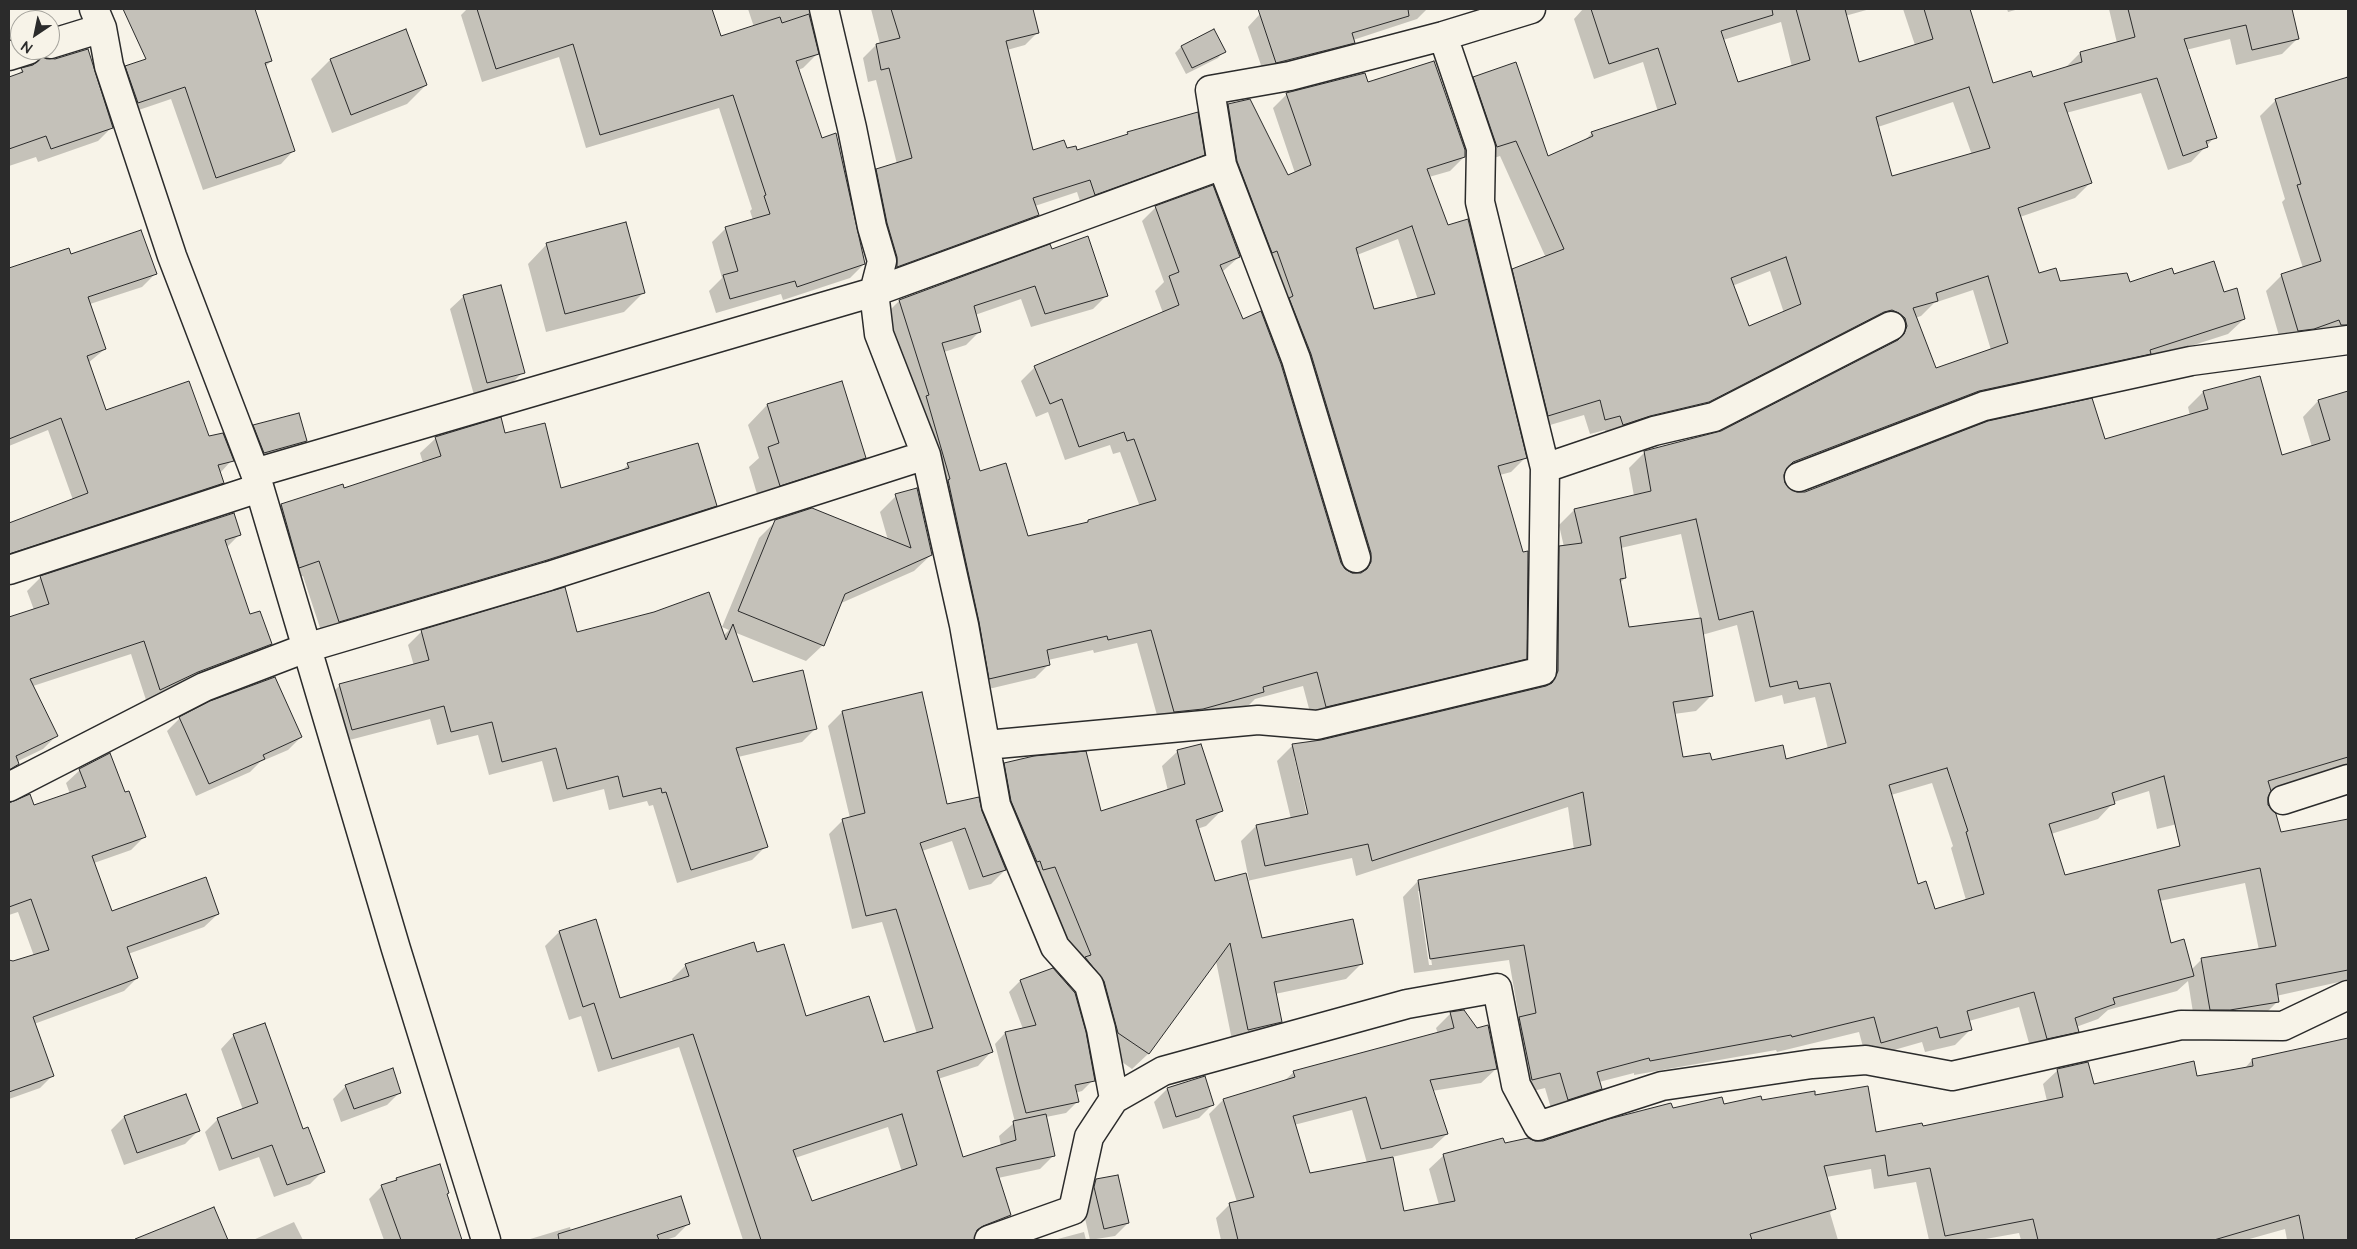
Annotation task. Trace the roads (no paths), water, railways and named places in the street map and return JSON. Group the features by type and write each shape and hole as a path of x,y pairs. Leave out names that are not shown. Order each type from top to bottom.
{"street":[{"path":"824,9 852,128 872,227 882,261 874,292 879,334 926,455 964,624 996,805 1054,947 1089,985 1101,1029 1114,1099"},
{"path":"1356,558 1296,359 1222,166 1210,90 1290,76 1443,36 1531,9"},
{"path":"60,39 98,19 109,66 172,256 257,480 396,949 486,1240"},
{"path":"986,745 1258,720 1317,725 1542,671 1545,468 1480,202 1481,148 1443,36"},
{"path":"9,570 257,480 874,292 1222,166"},
{"path":"1545,468 1654,431 1714,417 1891,326"},
{"path":"1799,478 1984,406 2191,360 2348,340"},
{"path":"9,787 204,687 306,648 558,574 926,455"},
{"path":"2283,800 2348,779"},
{"path":"989,1240 1073,1210 1089,1137 1114,1099 1163,1071 1407,1004 1497,988 1516,1085 1538,1126 1662,1086 1812,1064 1866,1060 1952,1076 2182,1026 2283,1026 2348,995"}]}
